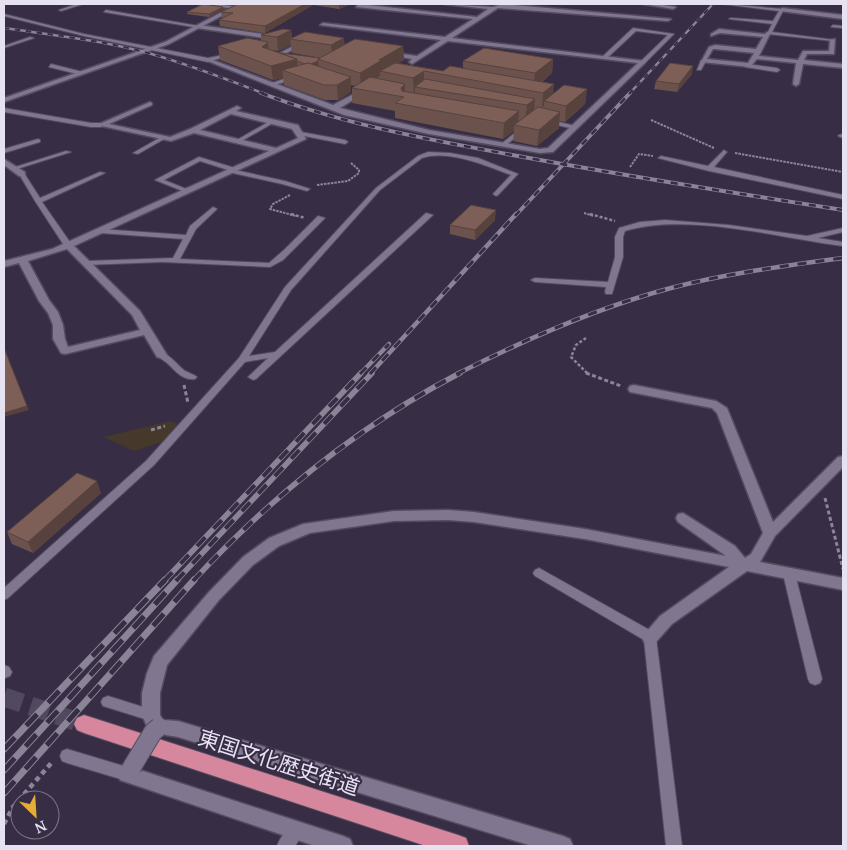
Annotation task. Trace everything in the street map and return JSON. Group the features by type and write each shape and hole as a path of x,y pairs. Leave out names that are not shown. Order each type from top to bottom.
{"highway":[{"name":"東国文化歴史街道","path":"84,724 458,846"}],"street":[{"path":"202,4 239,5"},
{"path":"363,4 358,6 476,18"},
{"path":"447,4 668,19"},
{"path":"646,4 673,7"},
{"path":"4,100 153,48 199,27 239,5"},
{"path":"401,69 496,6"},
{"path":"782,10 843,17"},
{"path":"322,25 643,62"},
{"path":"199,27 287,39"},
{"path":"713,35 719,31 767,35 755,54 750,65 703,61 711,48 755,54 800,61 843,66"},
{"path":"296,40 314,43"},
{"path":"796,84 800,61 807,51 832,53 834,40"},
{"path":"276,62 267,57 279,54 305,42"},
{"path":"384,53 418,58"},
{"path":"208,60 334,108 371,120 540,151 550,150 643,62"},
{"path":"292,68 301,73"},
{"path":"334,108 369,88 378,87"},
{"path":"347,88 361,92"},
{"path":"591,102 600,103"},
{"path":"101,125 150,104"},
{"path":"101,125 163,138 177,138 242,106"},
{"path":"4,264 23,261 68,245 302,139 301,134 295,127 231,112"},
{"path":"193,131 276,150"},
{"path":"4,161 22,174"},
{"path":"68,245 136,313 161,354"},
{"path":"23,261 44,301 53,312 58,325 59,339 65,351 148,331"},
{"path":"634,389 716,405 723,411 770,533"},
{"path":"650,637 666,620 756,558 770,533 843,460"},
{"path":"343,846 130,770 153,732 155,721 151,693 155,673 167,650 248,561 274,542 308,528 394,516 448,514 595,536 843,584"},
{"path":"683,518 730,550 743,566"},
{"path":"155,721 563,846"}],"lane":[{"path":"62,8 81,4"},
{"path":"725,4 782,10 767,35 834,40"},
{"path":"106,11 199,27"},
{"path":"4,15 84,35 208,60 238,52"},
{"path":"731,18 774,23"},
{"path":"834,26 843,27"},
{"path":"604,58 635,29 672,34 643,62"},
{"path":"4,47 32,38"},
{"path":"279,54 288,56"},
{"path":"699,69 703,61"},
{"path":"50,66 80,73"},
{"path":"747,66 777,70"},
{"path":"272,84 301,73"},
{"path":"4,110 101,125"},
{"path":"238,141 272,122"},
{"path":"518,124 531,122 574,127"},
{"path":"503,145 531,122"},
{"path":"301,134 345,142"},
{"path":"136,153 163,138"},
{"path":"4,151 38,141"},
{"path":"15,168 68,152"},
{"path":"709,169 724,152"},
{"path":"4,595 150,463 242,360 288,289 378,190 420,157 438,154 478,160 515,174 496,194"},
{"path":"662,158 843,197"},
{"path":"187,191 158,180 199,159 232,170 307,189"},
{"path":"38,201 102,173"},
{"path":"22,174 68,245"},
{"path":"175,261 193,228 213,210"},
{"path":"253,378 429,215"},
{"path":"86,263 175,261 270,265 275,264 321,218"},
{"path":"534,280 610,288 619,257 619,237 622,230 632,225 672,223 736,228 843,244"},
{"path":"100,230 188,237"},
{"path":"808,239 812,236 843,230"},
{"path":"161,354 188,376"},
{"path":"242,360 277,354"},
{"path":"539,573 650,637 674,846"},
{"path":"788,574 815,679"},
{"path":"108,702 155,721"},
{"path":"67,756 130,770"},
{"path":"285,846 297,831"}],"path":[{"path":"651,120 668,125 682,134 724,152 843,172"},
{"path":"630,166 639,154 662,158"},
{"path":"584,212 632,225"},
{"path":"586,338 575,344 571,357 582,371 593,378 634,389"},
{"path":"188,376 189,409"},
{"path":"151,430 169,425"},
{"path":"818,486 824,494 843,572"},
{"path":"4,824 14,807 56,758 64,753 67,756"}],"shaded area":[{"path":"170,421 179,425 165,441 134,451 104,437"}],"building":[{"path":"203,4 223,7 209,14 187,12"},
{"path":"238,4 305,4 265,26 219,20 233,13 221,12"},
{"path":"283,29 291,30 277,37 261,35"},
{"path":"305,32 344,38 331,45 290,39"},
{"path":"247,38 268,42 262,47 297,59 271,66 218,46"},
{"path":"355,39 403,46 360,73 318,59"},
{"path":"484,48 553,59 535,73 463,61"},
{"path":"280,53 320,58 311,64 305,64"},
{"path":"308,63 351,77 337,85 324,85 282,70"},
{"path":"395,63 443,71 450,66 554,84 543,93 424,71 413,78 380,71"},
{"path":"670,63 693,66 679,84 656,81"},
{"path":"370,77 405,84 401,88 402,91 519,111 504,123 395,103 404,97 352,88"},
{"path":"425,79 535,99 527,105 415,87"},
{"path":"564,85 587,89 566,106 544,101"},
{"path":"538,107 560,112 539,130 514,125"},
{"path":"471,205 496,210 475,230 450,225"},
{"path":"4,348 27,406 4,413"},
{"path":"77,473 97,481 28,542 7,532"}],"tunnel":[{"path":"4,697 84,724"}],"railway":[{"path":"629,94 713,4"},
{"path":"4,28 130,48 163,57 265,94"},
{"path":"261,93 356,123 485,150 564,164"},
{"path":"564,164 630,93"},
{"path":"515,216 564,164"},
{"path":"564,164 843,210"},
{"path":"370,374 516,214"},
{"path":"457,374 562,325 643,296 735,274 843,258"},
{"path":"360,374 389,344"},
{"path":"164,581 361,373"},
{"path":"176,581 372,373"},
{"path":"193,581 253,521 318,466 387,416 460,373"},
{"path":"4,749 165,580"},
{"path":"4,770 177,580"},
{"path":"4,793 194,580"}]}
